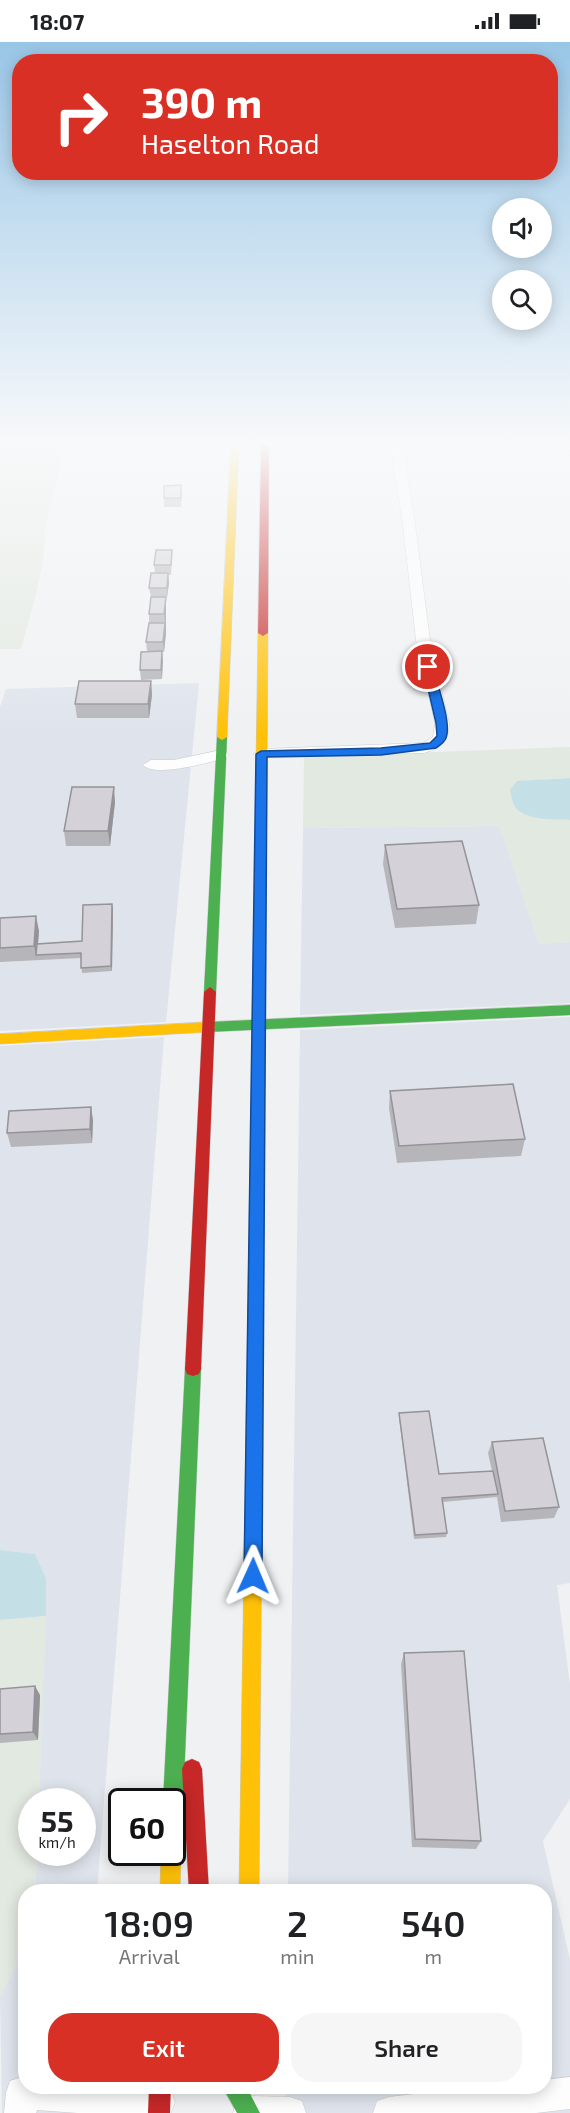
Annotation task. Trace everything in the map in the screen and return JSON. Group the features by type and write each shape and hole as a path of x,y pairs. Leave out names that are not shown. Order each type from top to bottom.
{"main road":[{"path":"174,1788 208,1027 234,759 235,541"},
{"path":"249,1884 263,541"},
{"path":"234,759 261,780"},
{"path":"0,1039 259,1024 570,1010"},
{"path":"183,1596 199,1884"},
{"path":"170,1884 171,1866"}],"street":[{"path":"261,754 381,752 423,748 439,742 442,736 442,723 423,640 409,541"},
{"path":"151,765 234,759"},
{"path":"389,2113 570,2093"},
{"path":"20,2113 22,2094"},
{"path":"35,2094 161,2104"},
{"path":"245,2100 290,2113"}],"shaded area":[{"path":"0,541 45,541 43,563 21,649 0,649"},
{"path":"199,683 166,1022 0,1031 0,707 6,689"},
{"path":"570,747 570,778 545,779 520,813 570,820 570,942 539,944 500,826 303,828 304,757"},
{"path":"500,826 539,944 570,942 570,1003 300,1015 303,828"},
{"path":"570,1017 570,1583 557,1585 570,1685 570,1799 543,1841 570,1960 570,2113 286,2113 286,2094 552,2094 552,1884 288,1884 300,1030"},
{"path":"164,1037 98,1884 35,1884 36,1866 96,1866 96,1788 39,1788 46,1578 35,1554 0,1550 0,1046"},
{"path":"46,1616 39,1788 18,1788 18,1866 36,1866 35,1884 18,1884 18,1959 0,1996 0,1620"},
{"path":"18,1959 18,2094 42,2094 80,2113 2,2113 0,1996"}],"water":[{"path":"570,778 570,820 531,817 514,805 510,790 517,781"},
{"path":"0,1550 35,1554 46,1578 46,1616 0,1620"}],"building":[{"path":"156,550 172,550 171,565 154,565"},
{"path":"151,573 168,573 167,588 149,588"},
{"path":"151,597 166,597 164,614 149,614"},
{"path":"149,623 165,623 163,642 146,642"},
{"path":"162,651 161,670 140,670 141,652"},
{"path":"79,681 151,681 148,704 75,704"},
{"path":"72,787 114,787 108,831 64,831"},
{"path":"462,841 479,905 397,909 385,845"},
{"path":"112,904 111,966 81,968 81,953 36,955 37,944 82,941 83,905"},
{"path":"36,916 34,946 0,948 0,918"},
{"path":"513,1084 525,1139 399,1146 390,1091"},
{"path":"91,1107 90,1129 7,1133 9,1111"},
{"path":"429,1411 439,1474 493,1471 498,1494 442,1498 447,1533 415,1535 399,1413"},
{"path":"543,1438 559,1507 505,1511 492,1442"},
{"path":"464,1651 481,1841 415,1839 404,1653"},
{"path":"35,1686 33,1732 0,1734 0,1689"}],"traffic: fast":[{"path":"210,992 222,737"},
{"path":"208,1027 570,1010"},
{"path":"174,1788 193,1369"},
{"path":"238,2094 249,2112"}],"traffic: slow":[{"path":"222,737 231,541"},
{"path":"260,900 263,633"},
{"path":"0,1039 208,1027"},
{"path":"249,1884 255,1368"},
{"path":"170,1884 171,1866"}],"traffic: jam":[{"path":"263,633 264,541"},
{"path":"255,1368 260,900"},
{"path":"193,1369 210,992"},
{"path":"192,1769 199,1884"},
{"path":"159,2113 160,2094"}],"route":[{"path":"253,1576 261,754 381,752 432,746 439,742 442,736 442,723 428,667"}]}
